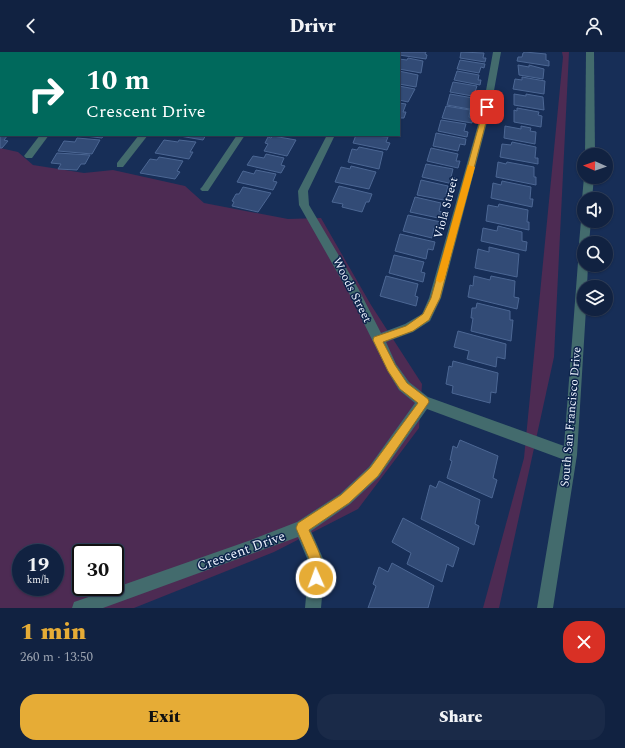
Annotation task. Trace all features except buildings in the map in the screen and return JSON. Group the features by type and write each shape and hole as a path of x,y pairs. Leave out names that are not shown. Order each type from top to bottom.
{"street":[{"name":"Viola Street","path":"378,340 409,328 426,317 435,298 487,107 497,52"},
{"path":"590,52 590,148"},
{"path":"30,156 44,136"},
{"path":"120,166 143,136"},
{"path":"205,190 240,136"},
{"name":"Woods Street","path":"330,136 303,191 304,205 354,291 392,368 404,386 424,402 570,455"},
{"name":"South San Francisco Drive","path":"545,608 570,455 582,272"},
{"name":"Crescent Drive","path":"80,608 251,548 302,528 345,499 374,472 424,402"},
{"path":"302,528 317,563 313,608"}],"shaded area":[{"path":"562,52 569,52 554,357 499,608 483,608 524,458 563,57"},
{"path":"0,148 18,152 33,165 84,173 113,170 185,186 204,203 288,219 321,218 371,305 422,384 419,428 358,509 274,552 134,608 0,608"}],"slow traffic":[{"path":"440,280 471,167"}],"route":[{"path":"316,578 317,563 302,528 345,499 374,472 401,437 424,402 404,386 392,368 378,340 409,328 426,317 431,307 435,298 487,107"}]}
